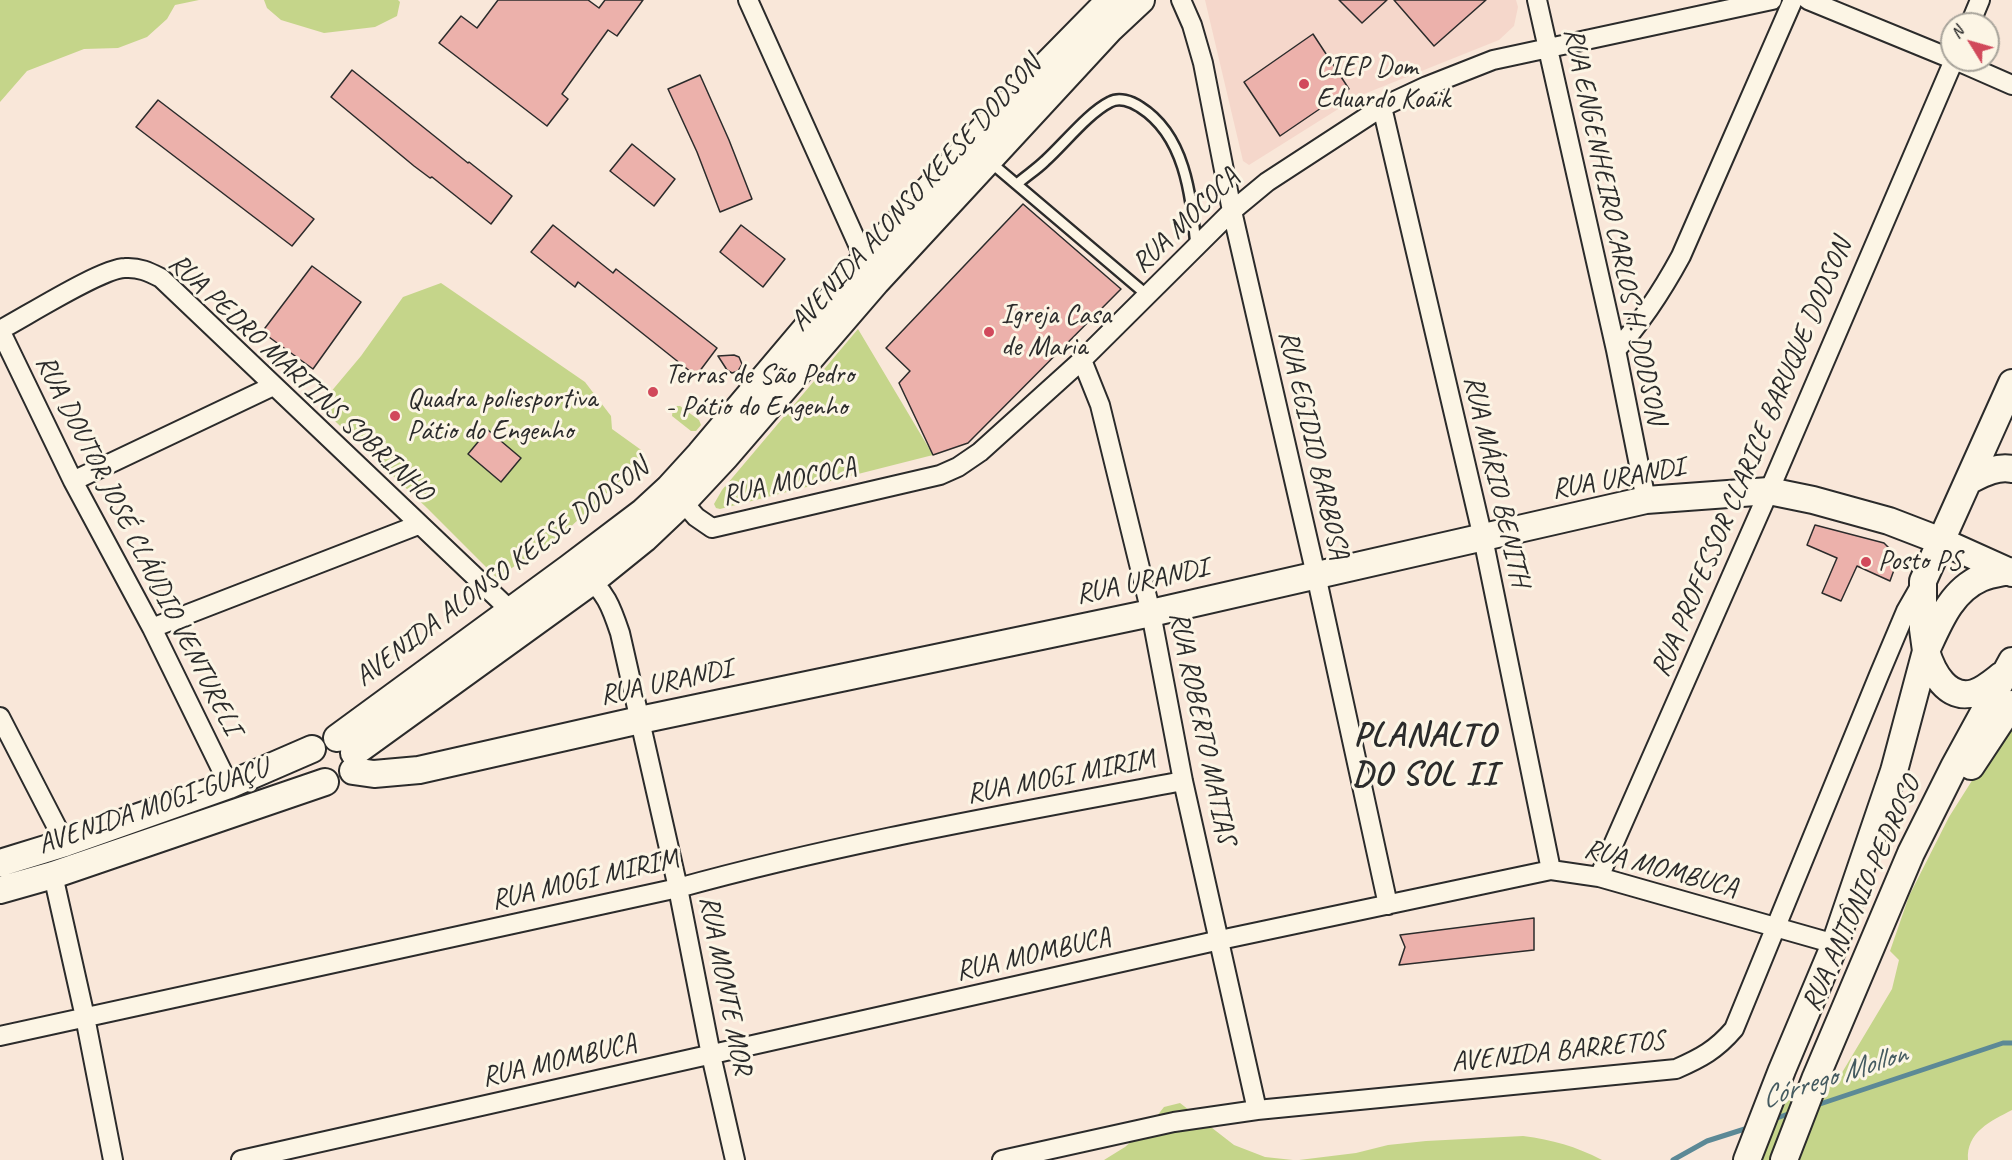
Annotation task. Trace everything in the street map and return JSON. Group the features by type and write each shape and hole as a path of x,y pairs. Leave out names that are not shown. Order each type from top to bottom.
{"street":[{"path":"748,0 870,271"},
{"name":"AVENIDA ALONSO KEESE DODSON","path":"348,754 592,581 644,539 683,502 726,456 870,271 992,120 1104,9 1140,0"},
{"name":"RUA EGIDIO BARBOSA","path":"1181,0 1192,25 1203,63 1232,211 1316,575 1388,905"},
{"name":"RUA ENGENHEIRO CARLOS H. DODSON","path":"1537,0 1616,350 1646,500"},
{"name":"RUA MOCOCA","path":"683,502 696,517 712,528 940,475 958,467 980,452 1082,360 1232,211 1266,182 1382,107 1493,60 1772,0"},
{"path":"1616,350 1641,323 1663,290 1681,256 1793,0"},
{"path":"1808,0 1940,54"},
{"name":"AVENIDA ALONSO KEESE DODSON","path":"348,754 510,610 643,512 669,488 870,271 988,160 1104,9"},
{"name":"RUA PROFESSOR CLARICE BARUQUE DODSON","path":"1599,877 1949,72"},
{"path":"1982,72 2012,85"},
{"name":"RUA MÁRIO BENITH","path":"1382,107 1483,538 1551,870"},
{"name":"RUA PEDRO MARTINS SOBRINHO","path":"0,330 99,276 123,267 145,270 161,278 418,525 510,610"},
{"name":"RUA DOUTOR JOSÉ CLÁUDIO VENTURELI","path":"0,330 73,481 152,628 229,785"},
{"name":"RUA ROBERTO MATIAS","path":"1082,360 1100,405 1151,613 1183,781 1257,1110"},
{"path":"2010,667 1975,693 1966,695 1955,692 1943,684 1932,671 1926,651 1923,629 1923,581 2012,383"},
{"path":"73,481 273,386"},
{"path":"1968,481 1987,471 2012,469"},
{"name":"RUA URANDI","path":"348,754 374,774 419,770 640,720 1151,613 1646,500 1769,490 1878,518 1941,541 2010,572"},
{"path":"152,628 418,525"},
{"path":"569,568 592,581"},
{"path":"1747,1160 1835,944 1894,771 1926,651 1951,602 1967,585 1983,577 2010,572"},
{"name":"RUA MONTE MOR","path":"592,581 606,597 614,612 678,888 711,1055 735,1160"},
{"name":"AVENIDA BARRETOS","path":"1002,1160 1174,1122 1257,1110 1676,1069 1701,1058 1720,1045 1734,1029 1906,611 1923,581"},
{"name":"RUA ANTÔNIO PEDROSO","path":"1784,1160 1815,1077 1911,853 1954,767 2010,667"},
{"path":"1911,853 2012,704"},
{"path":"0,717 65,843"},
{"path":"323,739 348,754 341,782 325,782 313,773 310,765 312,749 323,739"},
{"name":"AVENIDA MOGI-GUAÇU","path":"0,863 65,843 229,785 312,749"},
{"name":"RUA MOGI MIRIM","path":"0,1036 678,888 764,864 1183,781"},
{"name":"AVENIDA MOGI-GUAÇU","path":"0,890 53,875 325,782"},
{"name":"RUA MOMBUCA","path":"241,1160 1220,940 1551,870 1599,877 1835,944"},
{"path":"53,875 85,1017 113,1160"}],"lane":[{"path":"1017,184 1111,101 1122,99 1135,103 1151,113 1170,137 1187,177 1196,246"},
{"path":"988,160 1147,295"}],"shaded area":[{"name":"CIEP Dom Eduardo Koaik","path":"1205,0 1516,0 1518,7 1514,26 1499,40 1359,96 1249,165 1243,161"}],"green space":[{"path":"0,0 199,0 175,5 167,19 147,37 118,48 84,49 27,71 0,102"},
{"path":"264,0 398,0 400,2 397,16 375,27 324,33 281,20 267,8"},
{"path":"441,283 585,382 611,416 612,429 644,452 625,476 565,532 497,578 319,406 361,356 403,297"},
{"path":"858,329 933,455 720,509 716,508 714,504 722,490"},
{"path":"677,406 699,420 701,425 696,431 691,431 672,416 673,408"},
{"path":"2012,722 2012,1110 1981,1129 1971,1142 1968,1160 1751,1160 1774,1086 1793,1083 1820,1091 1840,1076 1892,989 1899,960 1890,951 1909,896 1949,817 1997,741"},
{"path":"1180,1103 1234,1145 1265,1157 1293,1160 1104,1160 1125,1147 1149,1126 1164,1107"},
{"path":"1523,1136 1564,1144 1602,1160 1299,1160 1356,1153 1388,1145"}],"building":[{"path":"498,0 588,0 599,8 605,0 643,0 617,36 608,30 562,94 568,99 547,126 439,43 461,16 477,28"},
{"path":"1339,0 1387,0 1362,23"},
{"path":"1394,0 1486,0 1434,46"},
{"path":"1313,34 1349,89 1280,136 1244,82"},
{"path":"352,70 512,196 491,224 432,177 430,178 414,166 331,97"},
{"path":"700,75 752,199 720,212 697,152 668,89"},
{"path":"158,100 314,219 292,246 136,127"},
{"path":"632,144 675,179 654,206 610,171"},
{"name":"Igreja Casa de Maria","path":"1023,204 1121,289 968,443 933,455 899,383 910,371 886,348"},
{"path":"553,225 613,273 616,269 717,348 696,376 578,282 575,287 531,252"},
{"path":"741,225 785,259 763,287 720,252"},
{"path":"312,266 361,302 313,369 262,332"},
{"path":"718,356 739,357 742,364 738,371 732,373 727,370"},
{"path":"488,430 521,458 501,482 468,454"},
{"name":"Posto PS","path":"1815,525 1884,543 1898,559 1890,581 1857,566 1841,601 1822,593 1837,558 1807,545"},
{"path":"1534,918 1534,950 1399,965 1405,947 1400,935"}],"waterway":[{"name":"Córrego Mollon","path":"1814,1106 2003,1043 2012,1043"},
{"name":"Córrego Mollon","path":"1771,1120 1794,1112"},
{"name":"Córrego Mollon","path":"1673,1160 1707,1141 1751,1127"}],"place":[{"name":"CIEP Dom Eduardo Koaik","path":"1304,84"},
{"name":"Igreja Casa de Maria","path":"989,332"},
{"name":"Terras de São Pedro - Pátio do Engenho","path":"653,392"},
{"name":"Quadra poliesportiva Pátio do Engenho","path":"395,416"},
{"name":"Posto PS","path":"1866,562"}],"district":[{"name":"PLANALTO DO SOL II","path":"1425,756"}]}
